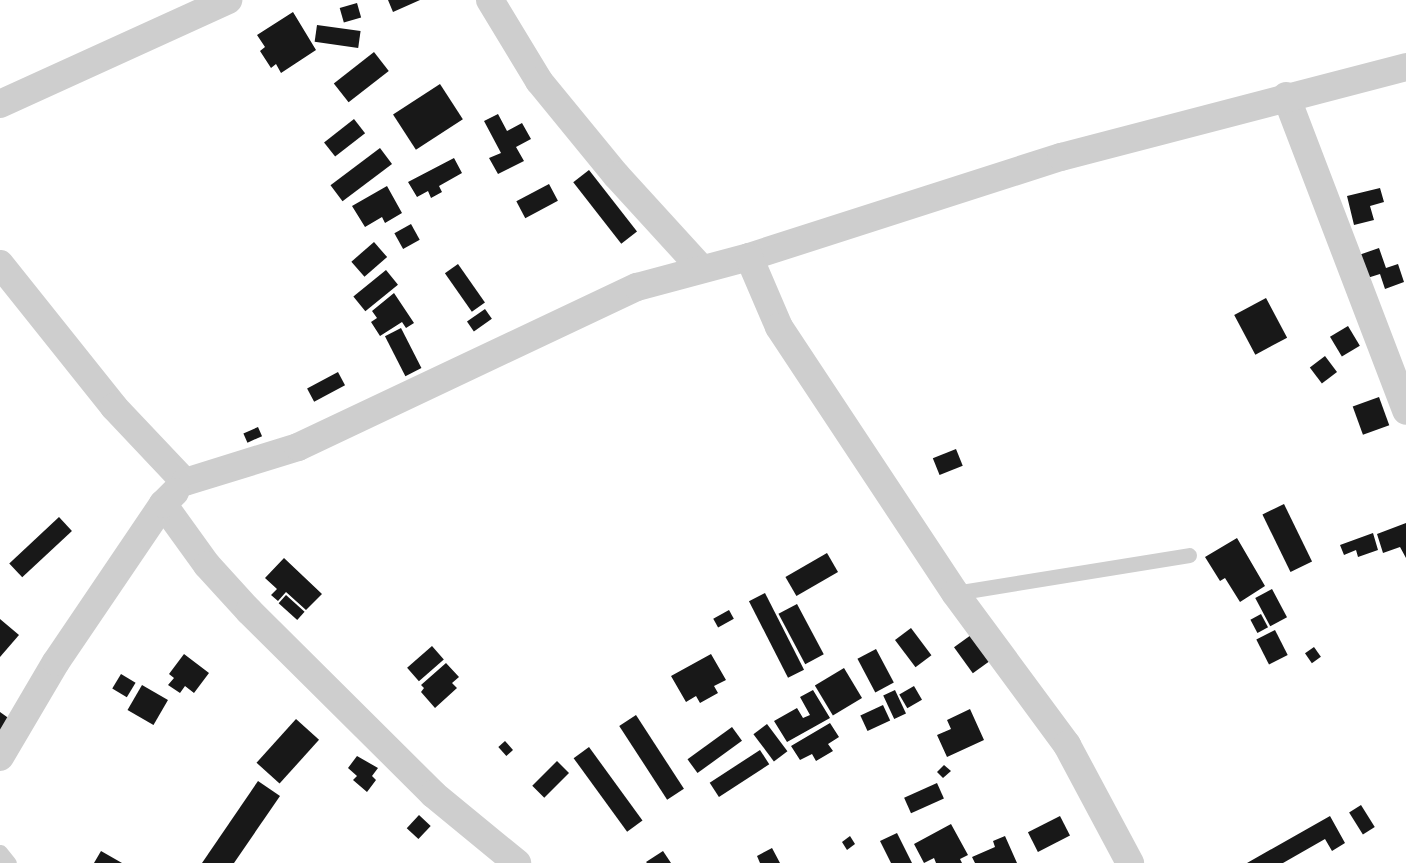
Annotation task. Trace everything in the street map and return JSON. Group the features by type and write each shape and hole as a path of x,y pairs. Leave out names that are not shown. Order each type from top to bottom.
{"street":[{"path":"0,104 228,0"},
{"path":"490,0 539,81 616,175 701,268"},
{"path":"0,757 56,662 163,504 185,482 298,447 637,287 749,256 1061,157 1286,96 1406,67"},
{"path":"1286,96 1406,411"},
{"path":"749,256 779,327 955,593 1067,745 1130,863"},
{"path":"0,264 114,407 185,482"},
{"path":"163,504 207,565 249,611 433,794 517,863"}],"lane":[{"path":"955,593 1189,555"},
{"path":"0,852 9,863"}],"building":[{"path":"388,0 420,0 393,12"},
{"path":"357,3 361,17 344,22 340,8"},
{"path":"293,12 316,50 281,73 276,64 271,68 260,51 265,47 257,35"},
{"path":"317,25 361,31 358,48 315,42"},
{"path":"374,52 389,71 349,102 334,83"},
{"path":"440,84 463,119 416,150 393,114"},
{"path":"498,114 507,131 522,123 531,139 516,147 524,161 498,174 489,158 501,153 484,121"},
{"path":"354,119 365,133 335,157 324,142"},
{"path":"380,148 392,164 343,201 330,185"},
{"path":"454,158 462,173 439,186 442,192 431,198 428,191 417,197 408,182"},
{"path":"589,170 637,231 621,244 573,182"},
{"path":"549,184 558,201 525,218 516,201"},
{"path":"387,186 402,213 385,223 382,217 365,227 352,206"},
{"path":"1380,188 1384,202 1370,206 1374,220 1354,225 1347,196"},
{"path":"411,224 420,240 403,249 394,233"},
{"path":"374,242 387,257 364,277 351,262"},
{"path":"1379,248 1386,268 1398,264 1404,282 1385,289 1380,274 1364,279 1356,256"},
{"path":"458,264 485,303 472,312 445,273"},
{"path":"386,270 398,285 365,311 353,296"},
{"path":"394,293 414,323 406,328 402,322 380,336 371,322 377,318 372,311"},
{"path":"1266,298 1287,338 1255,355 1234,315"},
{"path":"485,309 492,319 474,331 467,322"},
{"path":"1348,326 1360,346 1342,357 1330,337"},
{"path":"401,328 421,368 405,376 385,336"},
{"path":"1325,356 1337,372 1322,383 1310,367"},
{"path":"338,372 345,385 314,402 307,388"},
{"path":"1379,397 1389,425 1363,435 1353,407"},
{"path":"258,427 262,436 247,443 243,434"},
{"path":"956,449 963,466 940,475 933,458"},
{"path":"1284,504 1312,562 1290,572 1262,515"},
{"path":"59,517 72,531 22,577 9,563"},
{"path":"1406,523 1406,558 1400,547 1383,553 1377,534"},
{"path":"1373,533 1378,550 1358,557 1356,550 1344,555 1340,545"},
{"path":"1237,538 1265,586 1240,602 1225,578 1220,581 1205,557"},
{"path":"827,553 838,572 796,596 785,577"},
{"path":"284,558 322,594 306,610 286,592 278,601 271,595 277,589 265,578"},
{"path":"1272,589 1287,617 1270,626 1255,598"},
{"path":"765,593 804,670 788,678 749,601"},
{"path":"286,595 305,612 297,620 279,603"},
{"path":"797,604 824,654 805,664 778,614"},
{"path":"729,610 734,619 718,627 713,619"},
{"path":"1261,614 1268,627 1257,633 1250,620"},
{"path":"0,619 19,635 0,657"},
{"path":"911,628 931,655 915,667 895,640"},
{"path":"1275,630 1288,655 1269,664 1256,640"},
{"path":"971,635 990,661 973,673 954,647"},
{"path":"432,646 444,660 419,681 407,668"},
{"path":"1314,647 1321,657 1312,663 1305,653"},
{"path":"876,649 894,683 875,692 857,659"},
{"path":"184,654 209,673 194,693 185,686 180,693 168,685 174,678 169,674"},
{"path":"711,654 726,680 714,686 718,693 700,703 696,696 686,702 671,676"},
{"path":"446,663 459,677 452,683 457,688 435,708 421,692 424,688 421,685"},
{"path":"844,668 862,698 833,716 815,686"},
{"path":"121,674 136,683 127,697 112,689"},
{"path":"142,685 168,700 153,725 128,710"},
{"path":"914,686 922,700 907,708 899,694"},
{"path":"813,690 830,718 787,742 774,721 797,708 803,718 810,715 800,697"},
{"path":"895,690 906,714 894,719 883,695"},
{"path":"883,705 890,720 868,731 860,716"},
{"path":"970,709 984,740 947,757 937,735 951,729 947,720"},
{"path":"0,712 14,722 0,742"},
{"path":"636,715 684,789 667,800 619,726"},
{"path":"296,719 319,740 280,784 257,763"},
{"path":"830,723 839,737 828,744 833,751 816,761 812,754 800,760 791,746"},
{"path":"767,724 787,751 774,761 753,734"},
{"path":"732,727 742,741 697,773 688,759"},
{"path":"505,741 513,750 506,756 498,747"},
{"path":"589,747 642,821 627,832 574,758"},
{"path":"760,750 769,764 719,797 710,783"},
{"path":"357,756 378,768 372,776 376,780 367,792 353,780 357,776 348,768"},
{"path":"557,761 569,773 544,798 532,786"},
{"path":"944,765 951,771 943,778 937,772"},
{"path":"258,781 280,796 234,863 202,863"},
{"path":"937,783 944,799 911,813 904,798"},
{"path":"1361,805 1375,827 1363,834 1349,812"},
{"path":"419,815 431,826 418,839 407,828"},
{"path":"1060,816 1070,836 1038,852 1028,832"},
{"path":"1330,816 1345,843 1332,851 1325,839 1283,863 1247,863"},
{"path":"951,824 968,855 960,859 962,863 936,863 934,858 924,863 914,844"},
{"path":"897,833 912,863 891,863 880,841"},
{"path":"850,836 855,844 847,850 842,842"},
{"path":"1005,836 1017,863 975,863 972,857 995,847 993,841"},
{"path":"772,848 780,863 760,863 757,856"},
{"path":"101,851 122,863 94,863"},
{"path":"663,851 671,863 646,862"}]}
